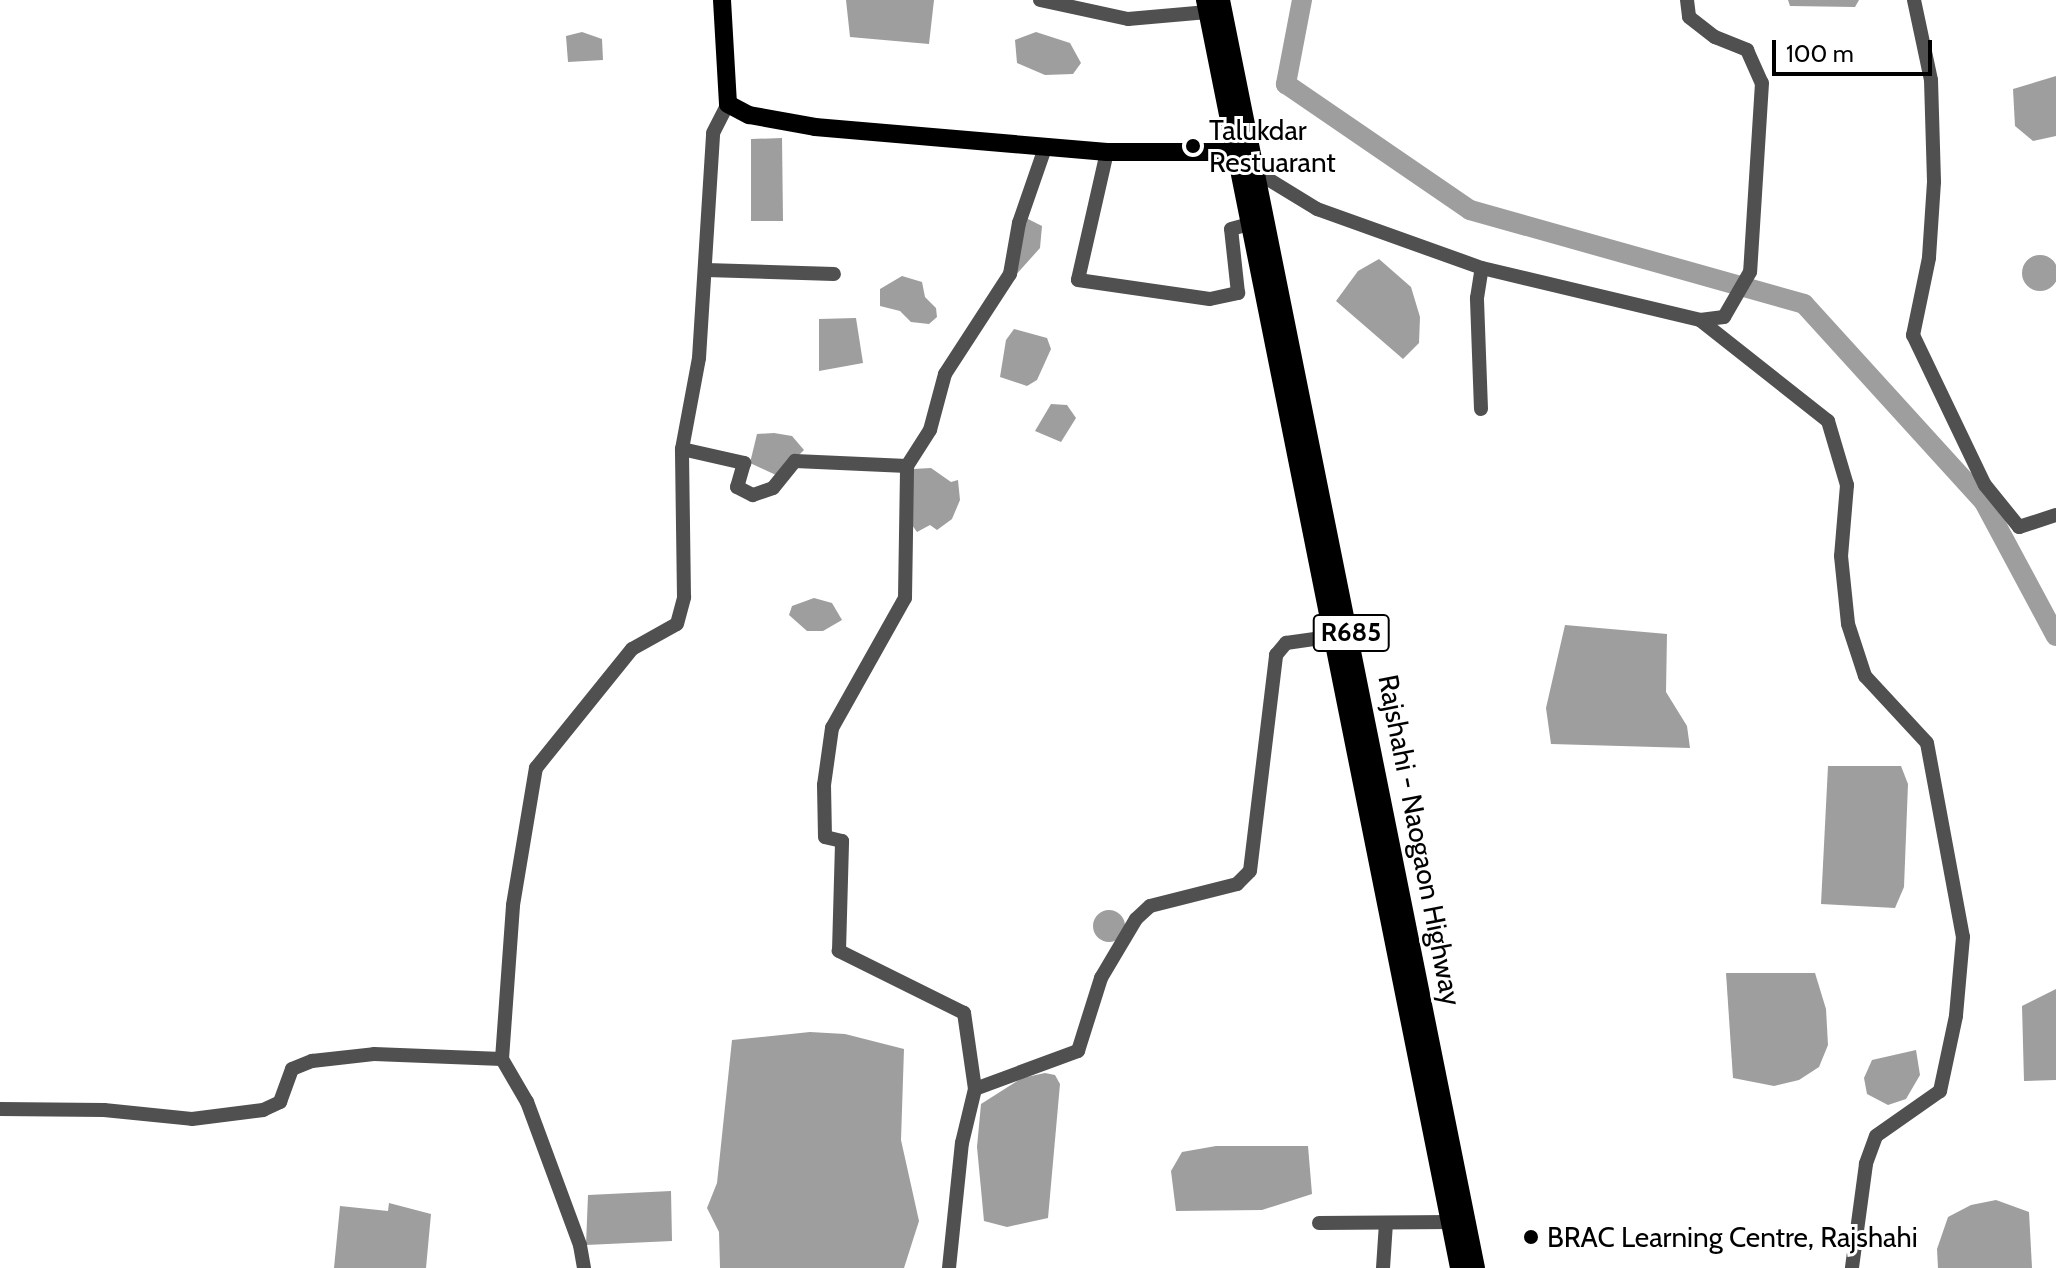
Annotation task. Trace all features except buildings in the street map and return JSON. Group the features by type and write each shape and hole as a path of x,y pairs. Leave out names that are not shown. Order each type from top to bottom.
{"main road":[{"path":"722,0 728,104 749,115 815,127 1045,148 1107,152 1235,152"},
{"name":"Rajshahi - Naogaon Highway","path":"1212,4 1235,152 1250,224 1277,311 1476,1268"},
{"name":"Rajshahi - Naogaon Highway","path":"1212,4 1255,171 1335,636 1459,1268"}],"street":[{"path":"1040,0 1128,19 1212,4"},
{"path":"1255,171 1317,209 1482,268 1700,320 1724,317 1750,272 1762,83 1747,50 1715,37 1689,17 1687,0"},
{"path":"1914,0 1931,80 1934,182 1929,258 1913,335 1985,485 2019,527 2056,515"},
{"path":"584,1268 580,1245 527,1102 502,1059 513,905 536,768 632,649 677,624 684,597 682,449 699,358 713,133 728,104"},
{"path":"949,1268 962,1143 975,1089 964,1013 839,951 842,841 825,837 824,785 832,728 905,598 907,466 930,430 945,374 1010,274 1019,223 1045,148"},
{"path":"1107,152 1078,280 1210,299 1238,293 1231,229 1250,224"},
{"path":"1481,409 1477,298 1482,268"},
{"path":"706,270 834,274"},
{"path":"1700,320 1828,421 1847,485 1841,556 1848,624 1865,676 1927,743 1963,937 1956,1016 1940,1091 1876,1136 1866,1164 1852,1268"},
{"path":"682,449 744,463 737,487 753,495 773,488 795,461 907,466"},
{"path":"975,1089 1078,1051 1101,978 1136,919 1150,906 1237,884 1250,871 1276,655 1286,643 1335,636"},
{"path":"0,1109 104,1110 192,1119 272,1106 280,1102 292,1069 312,1061 374,1054 502,1059"},
{"path":"1319,1223 1450,1222"},
{"path":"1383,1268 1386,1223"}],"shaded area":[{"path":"846,0 934,0 929,44 850,37"},
{"path":"1788,0 1859,0 1855,7 1790,6"},
{"path":"582,32 602,39 603,60 568,62 566,36"},
{"path":"1036,32 1070,43 1081,63 1073,74 1045,75 1017,63 1015,40"},
{"path":"2056,76 2056,136 2033,141 2015,126 2013,89"},
{"path":"782,138 783,221 751,221 751,139"},
{"path":"1026,218 1042,226 1040,248 1014,277"},
{"path":"2040,255 2052,261 2058,273 2052,285 2040,291 2028,285 2022,273 2028,261"},
{"path":"1379,259 1411,287 1420,317 1419,343 1403,359 1336,301 1358,271"},
{"path":"902,276 922,282 925,297 936,308 937,317 929,324 911,322 900,311 880,306 880,289"},
{"path":"856,318 863,363 819,371 819,319"},
{"path":"1014,329 1047,338 1051,349 1037,380 1027,386 1000,377 1006,340"},
{"path":"1051,404 1067,405 1076,418 1061,442 1035,431"},
{"path":"757,434 792,436 804,450 778,476 750,463"},
{"path":"931,468 951,482 958,480 960,500 952,519 937,530 930,525 917,532 912,525 913,469"},
{"path":"814,598 832,603 842,620 823,631 807,631 789,615 792,606"},
{"path":"1565,625 1667,634 1666,692 1687,726 1690,748 1551,744 1546,708"},
{"path":"1828,766 1901,766 1908,784 1904,887 1895,908 1821,904"},
{"path":"1109,910 1121,914 1125,926 1121,938 1109,942 1097,938 1093,926 1097,914"},
{"path":"1726,973 1815,973 1826,1009 1828,1045 1819,1067 1799,1080 1774,1086 1733,1078"},
{"path":"2056,989 2056,1080 2024,1081 2022,1006"},
{"path":"810,1032 845,1034 904,1049 901,1140 919,1221 904,1268 720,1268 719,1232 707,1208 717,1183 732,1040"},
{"path":"1916,1050 1920,1075 1906,1099 1888,1105 1867,1094 1864,1078 1872,1060"},
{"path":"1045,1073 1055,1075 1060,1084 1048,1218 1007,1227 984,1221 977,1147 981,1104 1022,1078"},
{"path":"1216,1146 1308,1146 1312,1194 1262,1210 1176,1211 1171,1171 1182,1152"},
{"path":"671,1191 672,1241 586,1245 588,1195"},
{"path":"1996,1200 2029,1212 2032,1268 1938,1268 1937,1249 1948,1217 1971,1205"},
{"path":"389,1203 431,1214 426,1268 334,1268 340,1206 388,1211"}],"waterway":[{"path":"1302,0 1286,84 1470,210 1804,304 1984,502 2056,636"}],"place":[{"name":"Talukdar Restuarant","path":"1193,146"},
{"name":"BRAC Learning Centre, Rajshahi","path":"1531,1237"}]}
